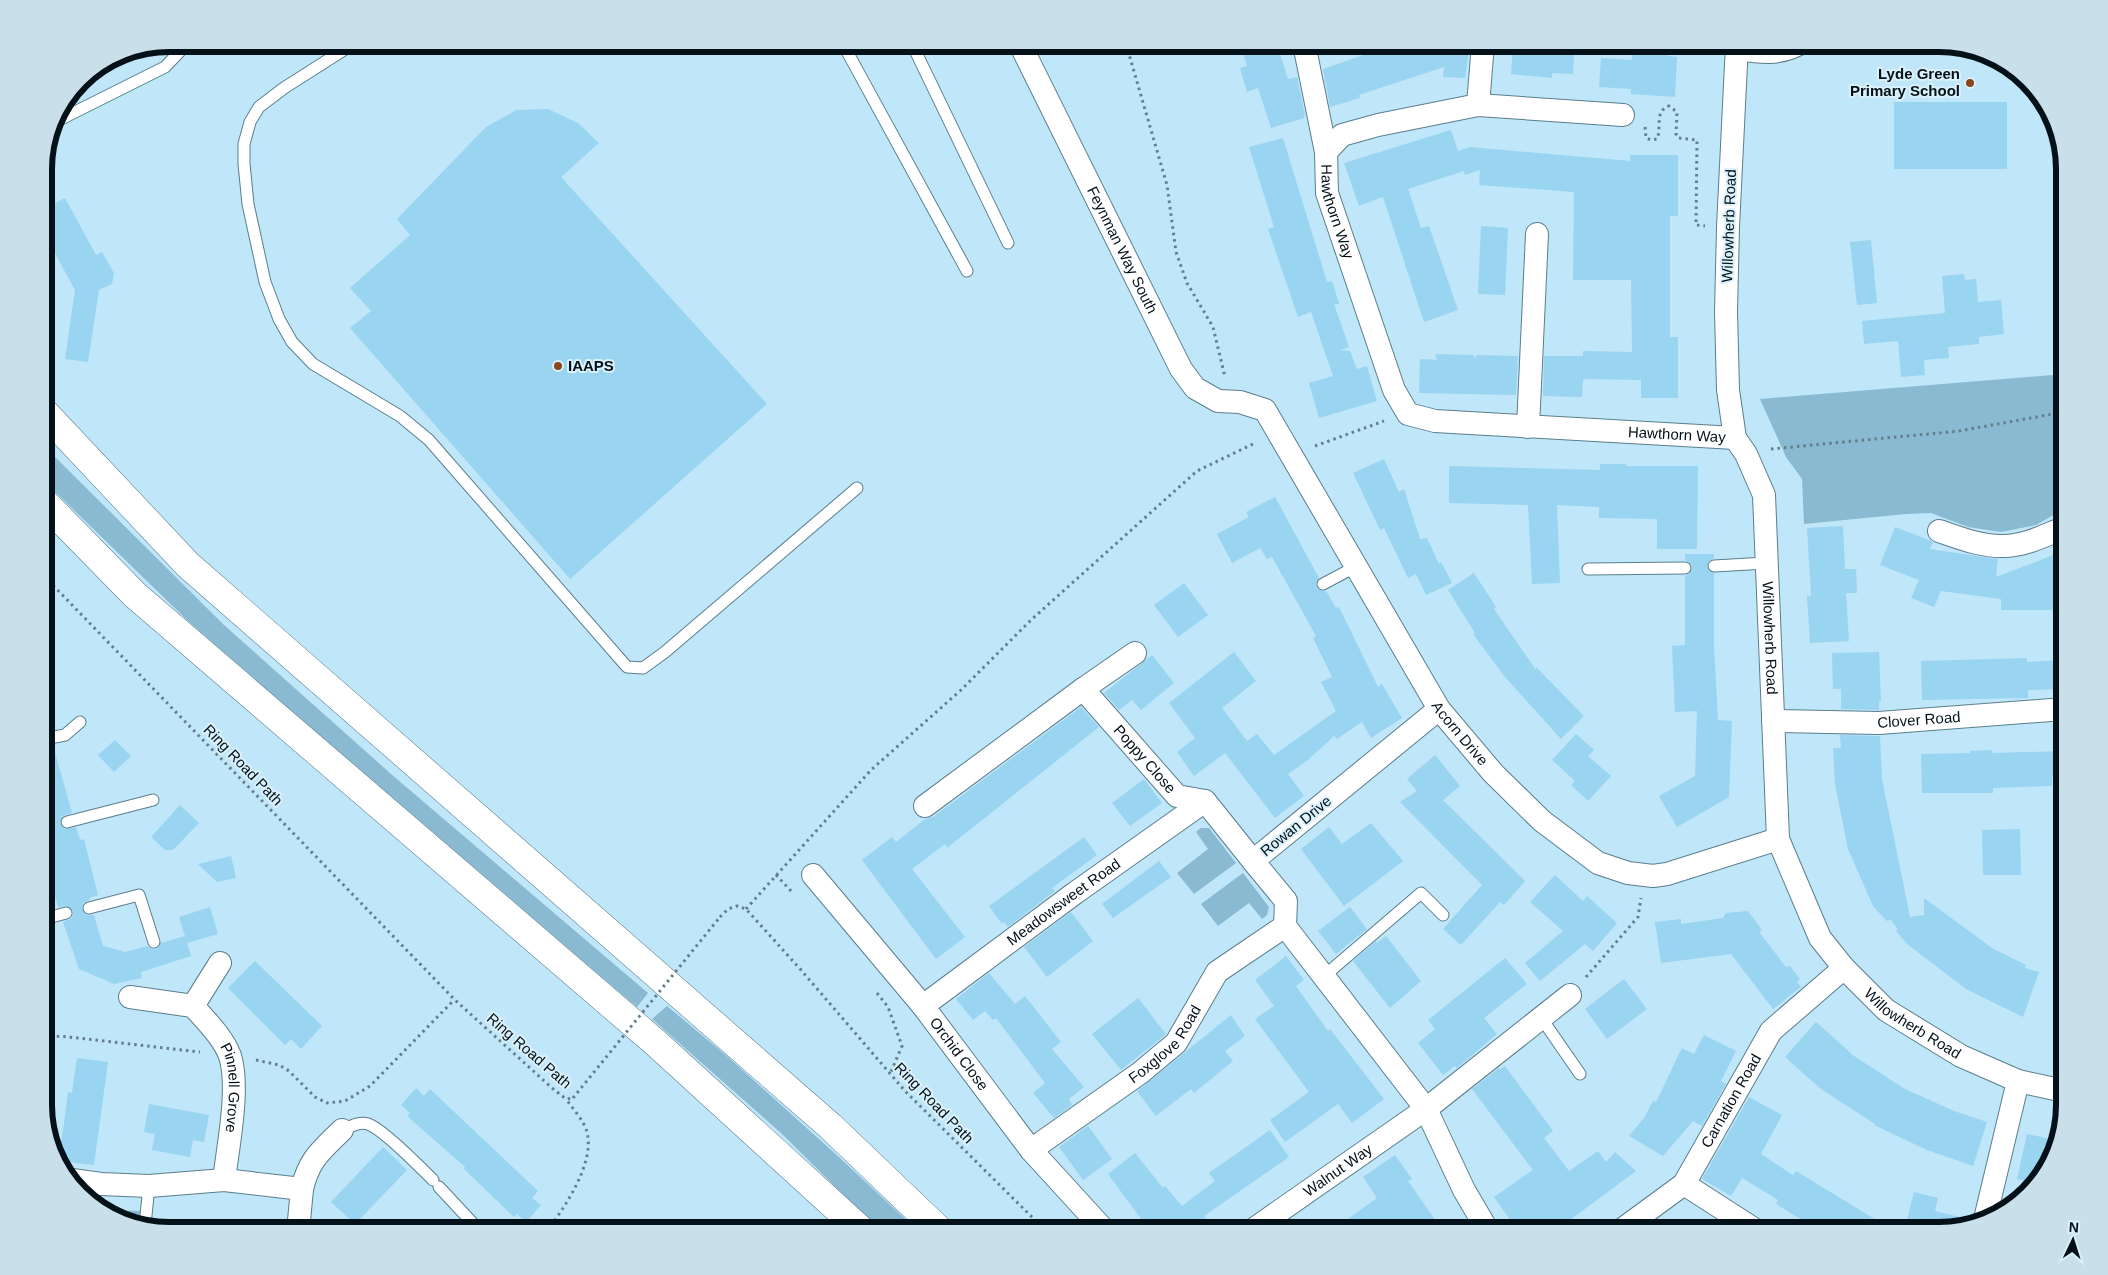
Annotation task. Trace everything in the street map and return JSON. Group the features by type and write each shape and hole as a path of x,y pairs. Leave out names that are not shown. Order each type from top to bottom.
{"highway":[{"path":"53,422 188,565 830,1126 931,1222"},
{"path":"53,511 135,595 657,1044 852,1222"}],"street":[{"name":"Feynman Way South","path":"1024,53 1181,369 1195,388 1218,401 1240,402 1265,410"},
{"path":"1306,53 1326,152"},
{"path":"1478,105 1482,53"},
{"name":"Willowherb Road","path":"1736,53 1726,312 1728,390 1740,446 1764,495 1778,839 1820,938 1844,968 1886,1010 1961,1056 2018,1081 2056,1089"},
{"name":"Hawthorn Way","path":"1623,116 1478,105 1378,125 1342,135 1326,152 1327,192 1394,390 1408,414 1435,421 1528,426 1740,446"},
{"path":"1528,426 1537,234"},
{"name":"Acorn Drive","path":"1265,410 1439,709 1493,773 1542,821 1598,863 1628,873 1645,876 1667,874 1778,839"},
{"path":"1939,532 1971,542 2004,546 2034,540 2055,531"},
{"path":"925,806 1083,689 1136,653"},
{"name":"Poppy Close","path":"1083,689 1177,796 1205,801"},
{"name":"Rowan Drive","path":"1285,926 1286,901 1253,861 1439,709"},
{"name":"Clover Road","path":"1773,721 1879,723 2056,710"},
{"path":"1205,801 1253,861"},
{"name":"Meadowsweet Road","path":"924,1006 1075,893 1205,801"},
{"name":"Orchid Close","path":"813,875 924,1006 1031,1150 1098,1222"},
{"path":"1285,926 1426,1110 1464,1190 1483,1222"},
{"name":"Foxglove Road","path":"1031,1150 1140,1073 1176,1043 1217,972 1285,926"},
{"path":"130,996 193,1006 220,963"},
{"name":"Carnation Road","path":"1632,1222 1684,1184 1771,1031 1844,968"},
{"path":"1426,1110 1570,995"},
{"name":"Pinnell Grove","path":"193,1006 222,1040 230,1056 234,1076 224,1180"},
{"path":"1989,1211 2018,1081"},
{"name":"Walnut Way","path":"1264,1222 1426,1110"},
{"path":"299,1222 306,1172 314,1158 342,1130"},
{"path":"81,1181 150,1186 224,1180 302,1190"},
{"path":"1684,1184 1743,1222"}],"lane":[{"path":"66,117 164,67 177,53"},
{"path":"339,53 284,88 259,107 250,122 244,144 248,204 266,282 279,320 292,342 312,364 400,416 429,440 627,667 643,668 665,652 857,488"},
{"path":"848,53 967,271"},
{"path":"916,53 1008,243"},
{"path":"1752,53 1773,58 1796,53"},
{"path":"1714,566 1766,563"},
{"path":"1323,584 1356,566"},
{"path":"1588,569 1685,568"},
{"path":"53,737 65,735 80,722"},
{"path":"67,822 153,800"},
{"path":"1324,976 1421,893 1443,915"},
{"path":"88,908 139,894 154,942"},
{"path":"53,917 66,913"},
{"path":"1542,1018 1580,1074"},
{"path":"342,1130 357,1124 367,1124 407,1154 472,1222"},
{"path":"146,1220 150,1186"}],"path":[{"path":"1129,53 1167,185 1176,252 1187,283 1213,327 1226,378 1218,401"},
{"path":"1645,125 1646,138 1651,140 1657,139 1660,113 1663,108 1669,106 1674,108 1677,112 1676,134 1678,138 1697,140 1696,225 1728,227"},
{"path":"1740,446 1793,447 1959,431 2055,414"},
{"path":"746,909 871,770 961,690 1032,620 1197,471 1261,441 1292,454 1361,429"},
{"name":"Ring Road Path","path":"53,585 455,1000 566,1099 573,1098 720,917 728,909 737,906 746,909 905,1091 1037,1222"},
{"path":"776,875 796,895"},
{"path":"1570,995 1638,918 1645,876"},
{"path":"872,987 888,1008 902,1046 890,1074"},
{"path":"53,1037 60,1036 230,1056 279,1065 289,1071 315,1098 327,1103 345,1101 370,1086 455,1000"},
{"path":"552,1222 583,1172 590,1149 587,1130 566,1099"}],"shaded area":[{"path":"2055,375 2055,514 2036,525 2001,532 1968,527 1931,513 1804,524 1802,479 1786,457 1760,399"},
{"path":"53,455 224,625 391,774 648,993 637,1007 347,762 187,620 53,490"},
{"path":"1201,828 1209,828 1236,863 1194,894 1177,873 1208,849 1196,832"},
{"path":"1243,873 1269,907 1267,915 1262,919 1249,903 1218,926 1201,904"},
{"path":"667,1006 728,1057 908,1222 871,1222 782,1134 652,1019"},
{"path":"117,1210 141,1211 140,1219"}],"building":[{"path":"1243,53 1280,53 1288,79 1297,77 1304,118 1271,128 1258,88 1247,92 1240,68 1247,66"},
{"path":"1369,53 1469,53 1465,78 1443,77 1444,67 1359,95 1360,98 1330,107 1323,69"},
{"path":"1512,53 1574,53 1573,74 1552,73 1552,78 1511,74"},
{"path":"1632,53 1668,53 1668,56 1677,57 1675,97 1631,94 1631,89 1599,87 1601,58 1632,60"},
{"path":"1894,102 2007,102 2007,169 1894,169"},
{"name":"IAAPS","path":"548,109 578,123 599,143 561,177 767,404 570,579 350,328 371,311 350,288 410,235 397,219 486,127 517,110"},
{"path":"1451,130 1458,151 1470,147 1630,161 1630,155 1678,155 1678,216 1670,216 1670,337 1678,337 1678,398 1641,398 1641,380 1583,379 1582,397 1543,396 1544,356 1583,356 1583,351 1632,352 1631,280 1573,280 1574,192 1479,185 1480,170 1465,175 1464,171 1408,189 1421,228 1429,226 1458,310 1424,322 1383,197 1359,206 1344,163"},
{"path":"1283,138 1327,282 1332,281 1339,304 1334,304 1349,347 1340,350 1350,351 1357,369 1367,366 1377,401 1319,418 1309,383 1333,376 1311,312 1298,317 1268,229 1274,227 1249,147"},
{"path":"65,198 96,255 102,252 114,273 112,284 99,290 88,362 65,359 75,290 53,250 53,204"},
{"path":"1481,226 1508,228 1505,295 1478,294"},
{"path":"1871,240 1877,303 1857,305 1850,242"},
{"path":"1964,274 1965,280 1976,279 1978,302 2001,300 2004,334 1979,337 1979,344 1948,347 1949,358 1924,360 1925,375 1901,377 1898,341 1864,344 1862,321 1945,313 1942,276"},
{"path":"1435,354 1473,355 1475,359 1477,355 1518,356 1516,395 1419,393 1420,359 1437,360"},
{"path":"1384,459 1399,492 1404,489 1420,539 1427,538 1439,564 1441,562 1452,583 1426,595 1416,574 1408,578 1384,528 1380,530 1353,473"},
{"path":"1600,464 1698,466 1697,549 1657,549 1657,519 1599,518 1599,507 1557,505 1560,583 1532,584 1528,505 1449,503 1449,466 1600,470"},
{"path":"1275,497 1319,578 1316,583 1317,588 1326,591 1336,608 1339,607 1378,687 1382,684 1402,718 1371,738 1362,722 1337,739 1334,736 1308,760 1288,774 1304,796 1275,818 1225,753 1194,776 1177,752 1195,738 1169,703 1234,652 1256,681 1222,708 1247,741 1257,734 1274,755 1336,711 1321,682 1332,677 1313,638 1316,636 1272,557 1267,559 1260,548 1232,563 1217,534 1249,517 1246,512"},
{"path":"1843,526 1845,569 1856,569 1857,593 1846,593 1849,641 1810,643 1807,596 1811,596 1807,528"},
{"path":"1895,527 1933,542 1930,549 1998,559 1996,577 2055,554 2055,614 2052,610 2001,610 2001,599 1941,591 1934,607 1911,598 1919,580 1880,565"},
{"path":"1685,554 1714,554 1714,558 1710,560 1707,566 1708,570 1714,573 1714,645 1718,720 1732,721 1729,797 1677,827 1659,796 1695,776 1697,711 1675,712 1672,646 1685,645 1685,576 1689,574 1692,568 1691,564 1685,560"},
{"path":"1474,573 1496,607 1494,609 1536,670 1536,667 1584,716 1561,739 1505,677 1473,634 1475,633 1448,590"},
{"path":"1184,583 1208,615 1178,637 1154,605"},
{"path":"1879,652 1881,701 1879,701 1879,710 1841,709 1841,689 1833,689 1832,653"},
{"path":"1152,655 1174,683 1141,710 1132,700 1119,710 1104,693"},
{"path":"2027,658 2027,662 2056,660 2056,689 2028,690 2028,698 1922,700 1921,661"},
{"path":"1081,707 1099,727 947,848 945,844 912,869 965,937 936,959 862,860 892,837 896,842 925,819 933,817"},
{"path":"1576,734 1594,750 1588,756 1611,776 1588,801 1571,785 1575,781 1552,760"},
{"path":"1840,735 1880,736 1882,779 1910,917 1924,915 1924,898 1992,948 2026,965 2025,968 2039,972 2023,1017 1966,989 1907,944 1896,931 1898,929 1890,919 1887,921 1873,906 1848,849 1835,784 1833,748 1841,748"},
{"path":"115,740 131,756 114,772 98,755"},
{"path":"53,745 72,813 62,816 60,823 65,829 76,827 80,840 84,839 98,895 89,898 90,900 83,903 82,909 87,915 94,915 103,946 125,952 148,946 152,949 157,949 161,943 185,936 179,917 210,907 218,934 187,943 191,956 141,972 142,978 114,984 79,969 63,922 72,918 73,911 67,906 58,907 53,888"},
{"path":"1992,750 1992,753 2056,751 2056,777 2052,777 2052,786 1993,788 1993,793 1922,793 1921,754 1970,753 1970,751"},
{"path":"1435,755 1460,786 1443,800 1525,881 1504,905 1500,902 1461,945 1443,929 1482,885 1400,802 1417,791 1407,779"},
{"path":"1144,779 1162,803 1130,826 1112,803"},
{"path":"180,805 199,823 173,850 165,850 151,837"},
{"path":"1371,823 1403,861 1344,906 1301,849 1329,827 1342,844"},
{"path":"2020,829 2021,875 1983,875 1982,830"},
{"path":"1084,837 1097,855 1052,888 1055,891 1008,927 1004,922 1002,924 989,906"},
{"path":"231,856 236,878 217,882 198,864"},
{"path":"1159,861 1171,877 1113,918 1102,904"},
{"path":"1555,875 1583,901 1587,896 1617,923 1593,951 1585,944 1540,981 1525,963 1563,931 1530,902"},
{"path":"1350,907 1367,929 1336,954 1318,931"},
{"path":"1748,911 1762,930 1759,932 1786,967 1790,966 1800,979 1797,982 1801,987 1773,1009 1731,954 1661,963 1655,922 1681,919 1681,924 1723,918 1726,913"},
{"path":"1071,912 1093,941 1047,977 1024,947"},
{"path":"1386,936 1421,981 1390,1008 1353,961 1376,941 1377,943"},
{"path":"1286,956 1304,980 1296,986 1328,1031 1330,1029 1384,1099 1352,1123 1338,1104 1285,1142 1270,1120 1309,1092 1255,1019 1274,1006 1255,980"},
{"path":"1505,958 1527,984 1484,1018 1497,1034 1457,1068 1455,1066 1443,1075 1418,1043 1435,1029 1428,1020"},
{"path":"255,961 322,1026 301,1049 291,1039 285,1045 228,988"},
{"path":"989,973 1015,1004 1025,996 1061,1042 1052,1049 1084,1087 1069,1099 1072,1105 1054,1118 1033,1093 1045,1083 996,1018 993,1020 985,1011 973,1020 956,999"},
{"path":"1624,979 1647,1009 1607,1039 1585,1009"},
{"path":"1138,998 1166,1034 1121,1070 1092,1034"},
{"path":"1231,1015 1245,1036 1225,1051 1233,1061 1194,1093 1191,1089 1156,1116 1137,1091"},
{"path":"1816,1022 1854,1056 1905,1089 1954,1111 1987,1122 1973,1166 1927,1150 1874,1125 1821,1089 1785,1057"},
{"path":"1704,1035 1736,1051 1721,1081 1726,1084 1702,1126 1693,1121 1663,1156 1629,1136 1644,1118 1653,1101 1656,1102 1682,1048 1694,1054"},
{"path":"77,1058 108,1062 94,1165 67,1162 61,1147 68,1092 72,1093"},
{"path":"1505,1066 1553,1131 1544,1138 1569,1171 1598,1151 1606,1162 1615,1152 1636,1171 1567,1222 1512,1222 1494,1197 1533,1170 1472,1089 1499,1068 1501,1069"},
{"path":"416,1088 424,1096 430,1089 538,1191 532,1198 541,1205 526,1222 517,1214 514,1217 464,1169 465,1167 407,1116 410,1113 401,1105"},
{"path":"1749,1097 1782,1115 1761,1154 1793,1175 1796,1171 1879,1222 1805,1222 1776,1204 1778,1200 1742,1178 1731,1196 1702,1179"},
{"path":"149,1104 209,1115 204,1142 193,1140 190,1157 152,1150 155,1134 144,1132"},
{"path":"1088,1126 1112,1159 1083,1180 1059,1147"},
{"path":"1270,1130 1289,1157 1204,1216 1207,1220 1204,1222 1143,1222 1108,1174 1135,1153 1163,1188 1165,1186 1182,1206 1215,1181 1209,1173"},
{"path":"2027,1134 2051,1139 2040,1164 2031,1177 2027,1181 2017,1179"},
{"path":"383,1147 407,1170 357,1222 353,1222 331,1202"},
{"path":"1395,1155 1412,1179 1408,1181 1437,1222 1344,1222 1377,1198 1363,1177"},
{"path":"1914,1192 1938,1198 1935,1211 1968,1219 1939,1222 1906,1222"}],"place":[{"name":"Lyde Green Primary School","path":"1970,83"},
{"name":"IAAPS","path":"558,366"}]}
